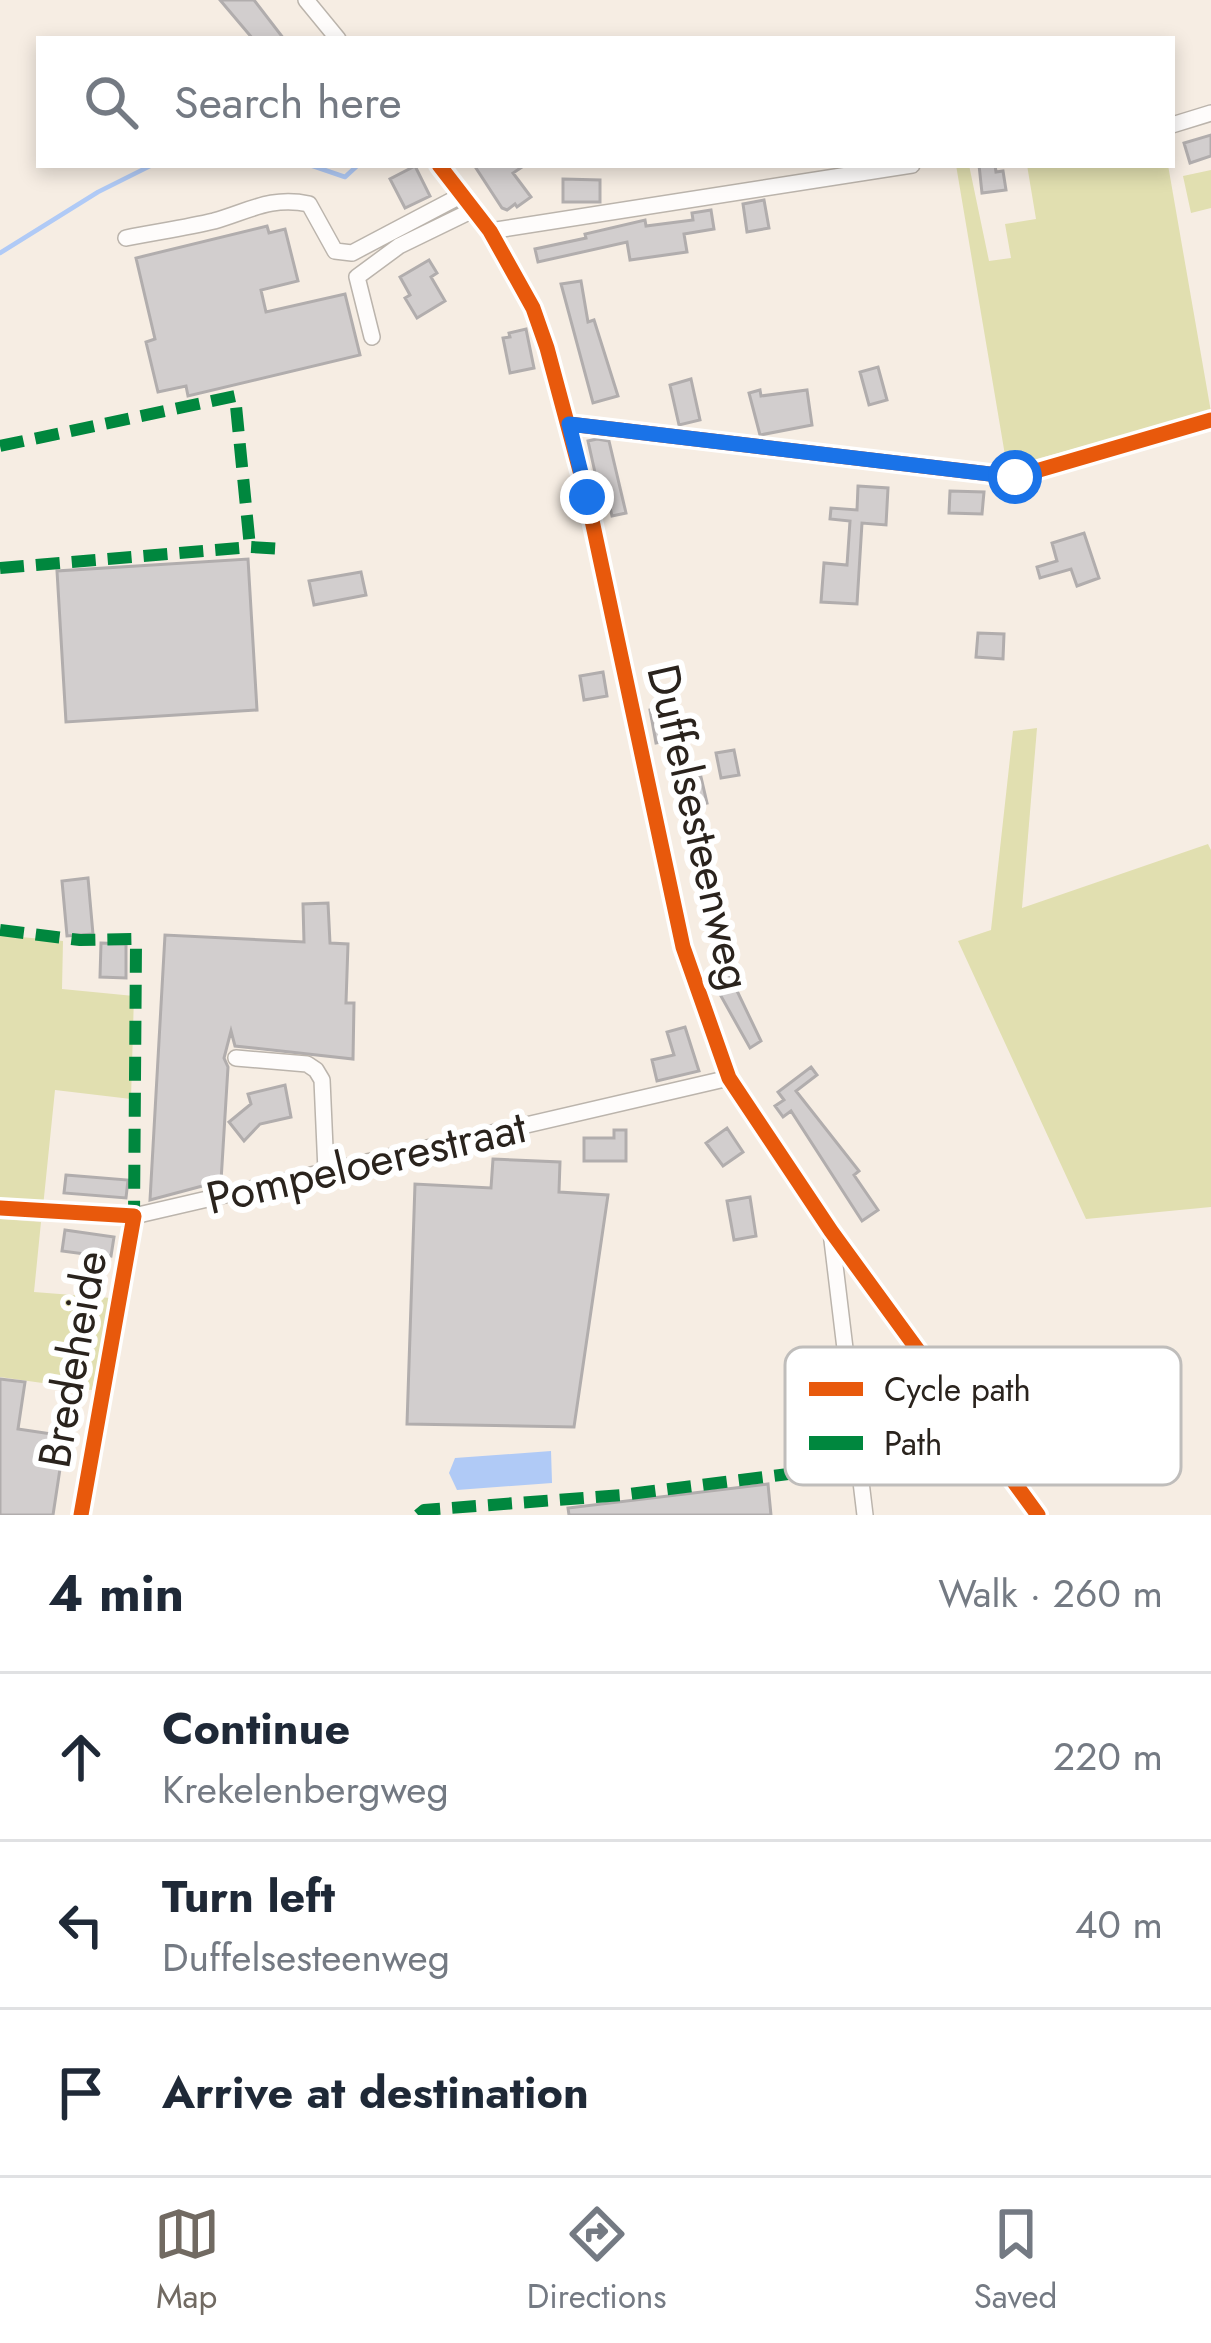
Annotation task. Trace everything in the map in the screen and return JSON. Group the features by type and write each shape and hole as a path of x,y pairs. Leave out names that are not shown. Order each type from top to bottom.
{"street":[{"path":"306,0 336,36"},
{"path":"1175,124 1211,113"},
{"name":"Duffelsesteenweg","path":"441,168 490,231 533,308 569,424 683,947 729,1078 916,1347"},
{"path":"490,231 893,168"},
{"path":"126,238 289,200 309,204 335,251 352,253 462,195"},
{"path":"372,337 357,277 399,246 473,209"},
{"path":"569,424 1015,477 1211,421"},
{"path":"236,1058 307,1064 316,1070 322,1080 326,1171"},
{"name":"Pompeloerestraat","path":"0,1208 134,1216 729,1078"},
{"name":"Bredeheide","path":"81,1515 134,1216"},
{"name":"Duffelsesteenweg","path":"831,1231 845,1347"},
{"name":"Duffelsesteenweg","path":"861,1485 865,1515"},
{"name":"Duffelsesteenweg","path":"1016,1485 1038,1515"}],"shaded area":[{"path":"957,168 970,168 989,261 1011,258 1005,224 1036,219 1028,168 1169,168 1211,412 1007,467"},
{"path":"1211,170 1211,208 1191,213 1183,176"},
{"path":"1037,728 1022,908 1208,844 1211,850 1211,1207 1086,1219 958,941 991,930 1013,731"},
{"path":"0,935 63,941 62,989 134,996 131,1099 55,1090 43,1207 0,1203"},
{"path":"0,1219 41,1222 34,1292 111,1298 92,1390 0,1377"}],"water":[{"path":"551,1451 552,1483 457,1490 449,1473 455,1458"}],"building":[{"path":"220,0 254,0 282,36 250,36"},
{"path":"1211,135 1211,156 1190,163 1184,143"},
{"path":"416,168 430,196 405,208 390,179"},
{"path":"476,168 520,168 513,173 531,197 517,207 502,208"},
{"path":"979,168 1003,171 1006,190 982,193"},
{"path":"563,179 600,180 600,202 563,202"},
{"path":"764,200 769,228 747,232 743,204"},
{"path":"711,210 714,229 684,234 687,252 630,260 627,242 538,262 535,249 645,220 646,226 693,220 692,213"},
{"path":"267,226 269,233 285,229 298,281 261,290 266,312 345,294 360,355 188,396 186,386 158,392 146,342 155,339 136,258"},
{"path":"429,260 437,273 431,277 445,301 417,318 400,277"},
{"path":"581,281 588,322 594,320 618,396 593,403 561,284"},
{"path":"526,329 534,368 510,373 503,338"},
{"path":"878,367 887,400 869,405 860,372"},
{"path":"691,379 700,420 679,425 670,385"},
{"path":"760,390 761,396 807,390 812,425 760,435 749,393"},
{"path":"588,441 609,441 626,513 612,516 607,494 600,495"},
{"path":"858,486 888,488 886,525 862,523 857,604 821,602 824,563 847,565 850,521 830,519 831,508 857,510"},
{"path":"950,491 984,492 982,514 949,513"},
{"path":"1084,533 1099,578 1077,586 1071,569 1040,578 1037,567 1057,561 1052,543"},
{"path":"248,559 257,710 66,722 57,571"},
{"path":"361,572 366,595 314,605 309,581"},
{"path":"978,633 1004,634 1003,659 976,657"},
{"path":"603,672 607,696 584,700 580,676"},
{"path":"663,707 670,740 656,743 650,710"},
{"path":"734,750 739,775 721,778 716,753"},
{"path":"701,777 707,803 687,807 681,781"},
{"path":"88,878 93,934 67,936 62,881"},
{"path":"328,903 330,943 348,944 346,1003 354,1003 353,1059 235,1046 231,1031 224,1058 228,1067 221,1181 150,1200 165,935 304,942 303,904"},
{"path":"101,943 126,944 126,978 100,977"},
{"path":"728,972 761,1041 750,1048 712,980"},
{"path":"685,1027 699,1071 657,1081 652,1060 674,1055 667,1032"},
{"path":"811,1067 817,1075 796,1091 859,1171 854,1175 878,1210 862,1221 791,1111 783,1117 775,1106 784,1100 778,1092"},
{"path":"285,1085 291,1117 260,1124 244,1141 229,1122 251,1104 248,1094"},
{"path":"727,1128 743,1152 723,1166 706,1143"},
{"path":"614,1130 626,1130 626,1161 584,1161 584,1138 614,1138"},
{"path":"493,1159 560,1162 559,1192 608,1195 574,1427 407,1424 415,1184 491,1188"},
{"path":"66,1175 128,1180 126,1198 64,1193"},
{"path":"750,1197 756,1236 734,1240 727,1201"},
{"path":"65,1230 114,1237 111,1256 101,1255 100,1263 84,1261 85,1254 62,1251"},
{"path":"0,1379 25,1382 18,1429 65,1436 53,1515 0,1515"},
{"path":"768,1484 771,1515 569,1515 568,1508"}],"waterway":[{"path":"0,253 146,168"},
{"path":"319,168 345,177 355,168"}],"marked path":[{"path":"0,446 235,396 250,547"},
{"path":"0,568 250,547 284,549"},
{"path":"0,930 80,940 132,939 136,943 134,1216"},
{"path":"418,1515 424,1510 622,1495 785,1474"}],"cycle path":[{"path":"441,168 490,231 533,308 547,348 587,497 683,947 729,1078 916,1347"},
{"path":"569,424 1015,477 1211,420"},
{"path":"0,1208 134,1216 81,1515"},
{"path":"1016,1485 1038,1515"}],"route":[{"path":"587,497 569,424 1015,477"}]}
